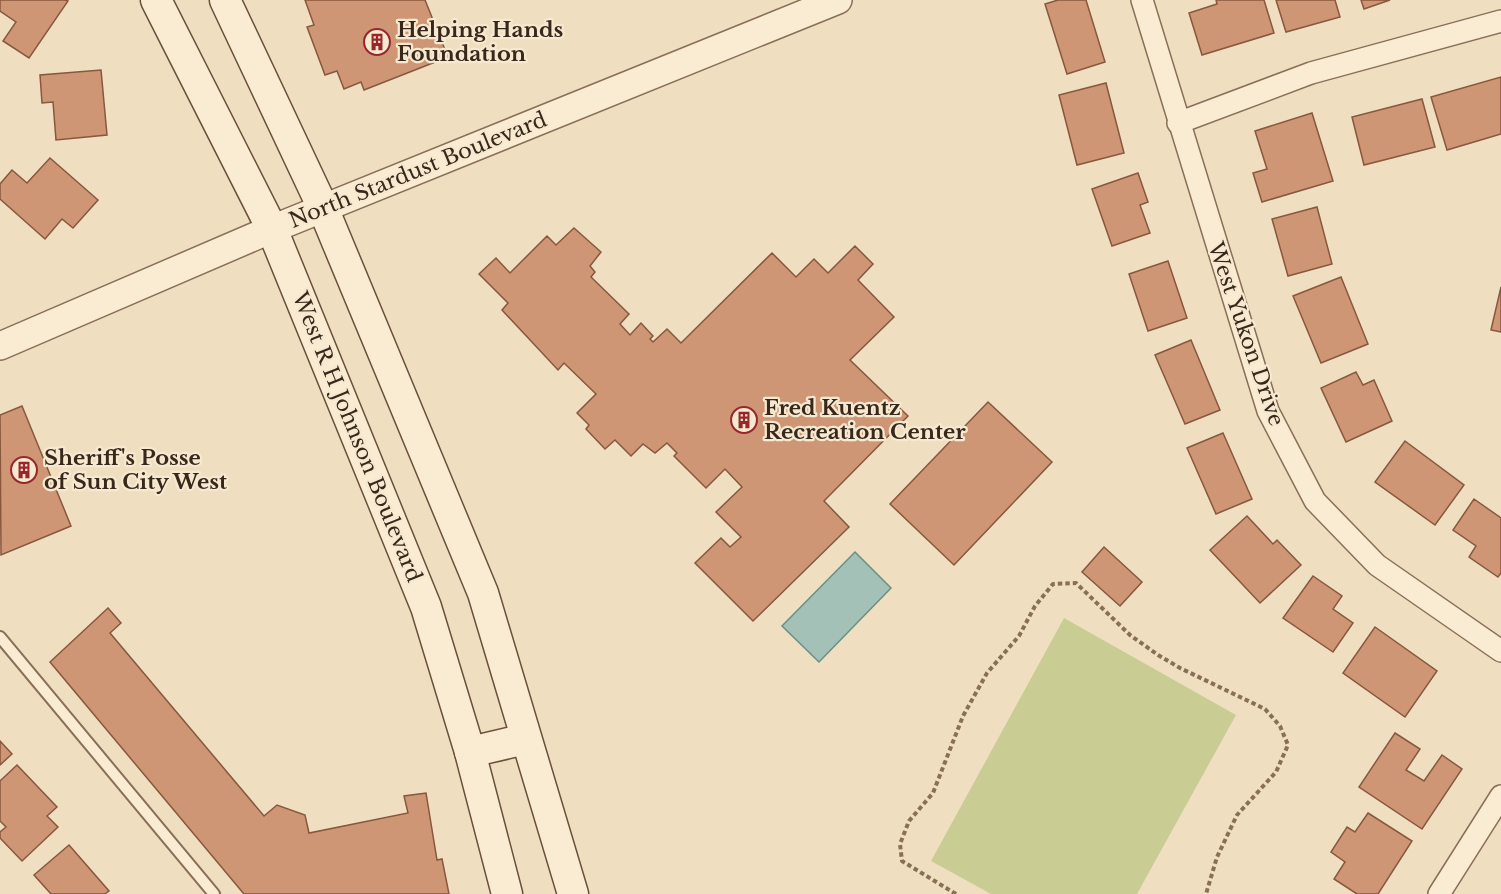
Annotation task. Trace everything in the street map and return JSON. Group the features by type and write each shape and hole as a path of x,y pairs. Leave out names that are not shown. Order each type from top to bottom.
{"main road":[{"name":"West R H Johnson Boulevard","path":"156,0 272,229 426,607 470,752 507,894"},
{"path":"225,0 323,208 483,593 573,894"},
{"path":"470,752 526,739"}],"street":[{"name":"North Stardust Boulevard","path":"0,346 272,229 838,0"},
{"name":"West Yukon Drive","path":"1142,0 1268,411 1315,501 1377,565 1501,651"},
{"path":"1178,123 1311,73 1501,21"},
{"path":"1439,894 1501,796"}],"lane":[{"path":"0,637 214,894"}],"path":[{"path":"956,894 902,861 900,844 909,821 933,793 963,716 987,673 1019,636 1035,606 1053,584 1076,583 1130,635 1158,655 1265,709 1280,726 1288,745 1276,772 1237,815 1216,857 1206,894"}],"green space":[{"path":"1064,618 1236,715 1137,894 991,894 931,861"}],"water":[{"path":"855,552 891,588 819,662 782,626"}],"building":[{"path":"0,0 68,1 29,58 3,41 16,22 0,11"},
{"name":"Helping Hands Foundation","path":"305,0 425,0 448,57 364,90 361,82 344,89 337,71 325,75 307,27 314,25"},
{"path":"1058,0 1086,0 1105,62 1067,74 1045,4"},
{"path":"1216,0 1264,0 1274,33 1202,55 1189,13 1217,4"},
{"path":"1276,0 1335,0 1340,17 1286,32"},
{"path":"1361,0 1390,0 1364,9"},
{"path":"101,70 107,135 56,140 53,102 42,103 40,75"},
{"path":"1501,77 1501,134 1447,150 1431,97"},
{"path":"1106,83 1124,153 1077,165 1059,95"},
{"path":"1422,99 1435,147 1364,165 1352,117"},
{"path":"1312,113 1333,181 1262,202 1253,173 1267,169 1255,131"},
{"path":"50,158 98,200 73,228 62,219 45,239 0,199 0,184 12,170 27,183"},
{"path":"1138,173 1148,202 1140,205 1150,233 1112,246 1092,189"},
{"path":"1317,207 1332,264 1288,276 1272,219"},
{"name":"Fred Kuentz Recreation Center","path":"574,228 601,252 590,266 595,272 591,277 629,314 620,324 630,335 641,323 653,336 650,339 653,342 667,329 681,343 772,253 796,277 814,259 828,273 855,246 873,264 858,280 894,317 850,360 908,416 824,501 849,527 753,621 695,563 721,538 730,547 741,537 716,512 742,487 725,469 706,488 674,456 677,453 667,443 655,453 643,444 631,456 615,440 605,449 586,429 589,425 577,413 596,394 564,363 558,370 502,310 508,303 479,274 496,258 510,273 547,236 556,245"},
{"path":"1168,261 1187,318 1148,331 1129,274"},
{"path":"1341,277 1368,344 1321,363 1293,296"},
{"path":"1501,287 1501,332 1491,330"},
{"path":"1191,340 1220,410 1185,424 1155,355"},
{"path":"1356,372 1363,385 1374,380 1392,421 1346,442 1321,388"},
{"path":"988,402 1052,462 954,565 890,504"},
{"name":"Sheriff's Posse of Sun City West","path":"22,406 71,526 1,555 0,415"},
{"path":"1223,433 1252,499 1216,514 1187,448"},
{"path":"1405,441 1464,485 1435,525 1375,482"},
{"path":"1474,499 1501,518 1501,573 1498,577 1469,557 1476,546 1453,530"},
{"path":"1247,516 1273,544 1277,540 1301,565 1260,603 1210,550"},
{"path":"1104,547 1142,582 1120,606 1082,572"},
{"path":"1313,576 1342,596 1333,609 1353,623 1333,652 1283,618"},
{"path":"108,608 121,623 110,633 264,816 277,805 305,815 309,833 408,813 404,796 426,793 437,860 442,859 449,894 244,894 50,662"},
{"path":"1375,627 1437,671 1405,717 1343,673"},
{"path":"1395,733 1420,749 1406,770 1424,781 1442,755 1462,769 1422,829 1359,787"},
{"path":"0,741 12,754 0,765"},
{"path":"17,765 57,807 47,816 58,827 22,861 0,838 0,832 6,827 0,821 0,781"},
{"path":"1368,813 1412,841 1378,894 1357,894 1334,879 1345,862 1331,852 1347,827 1355,832"},
{"path":"69,845 109,891 105,894 51,894 34,875"}],"place":[{"name":"Helping Hands Foundation","path":"377,42"},
{"name":"Fred Kuentz Recreation Center","path":"744,420"},
{"name":"Sheriff's Posse of Sun City West","path":"24,470"}]}
